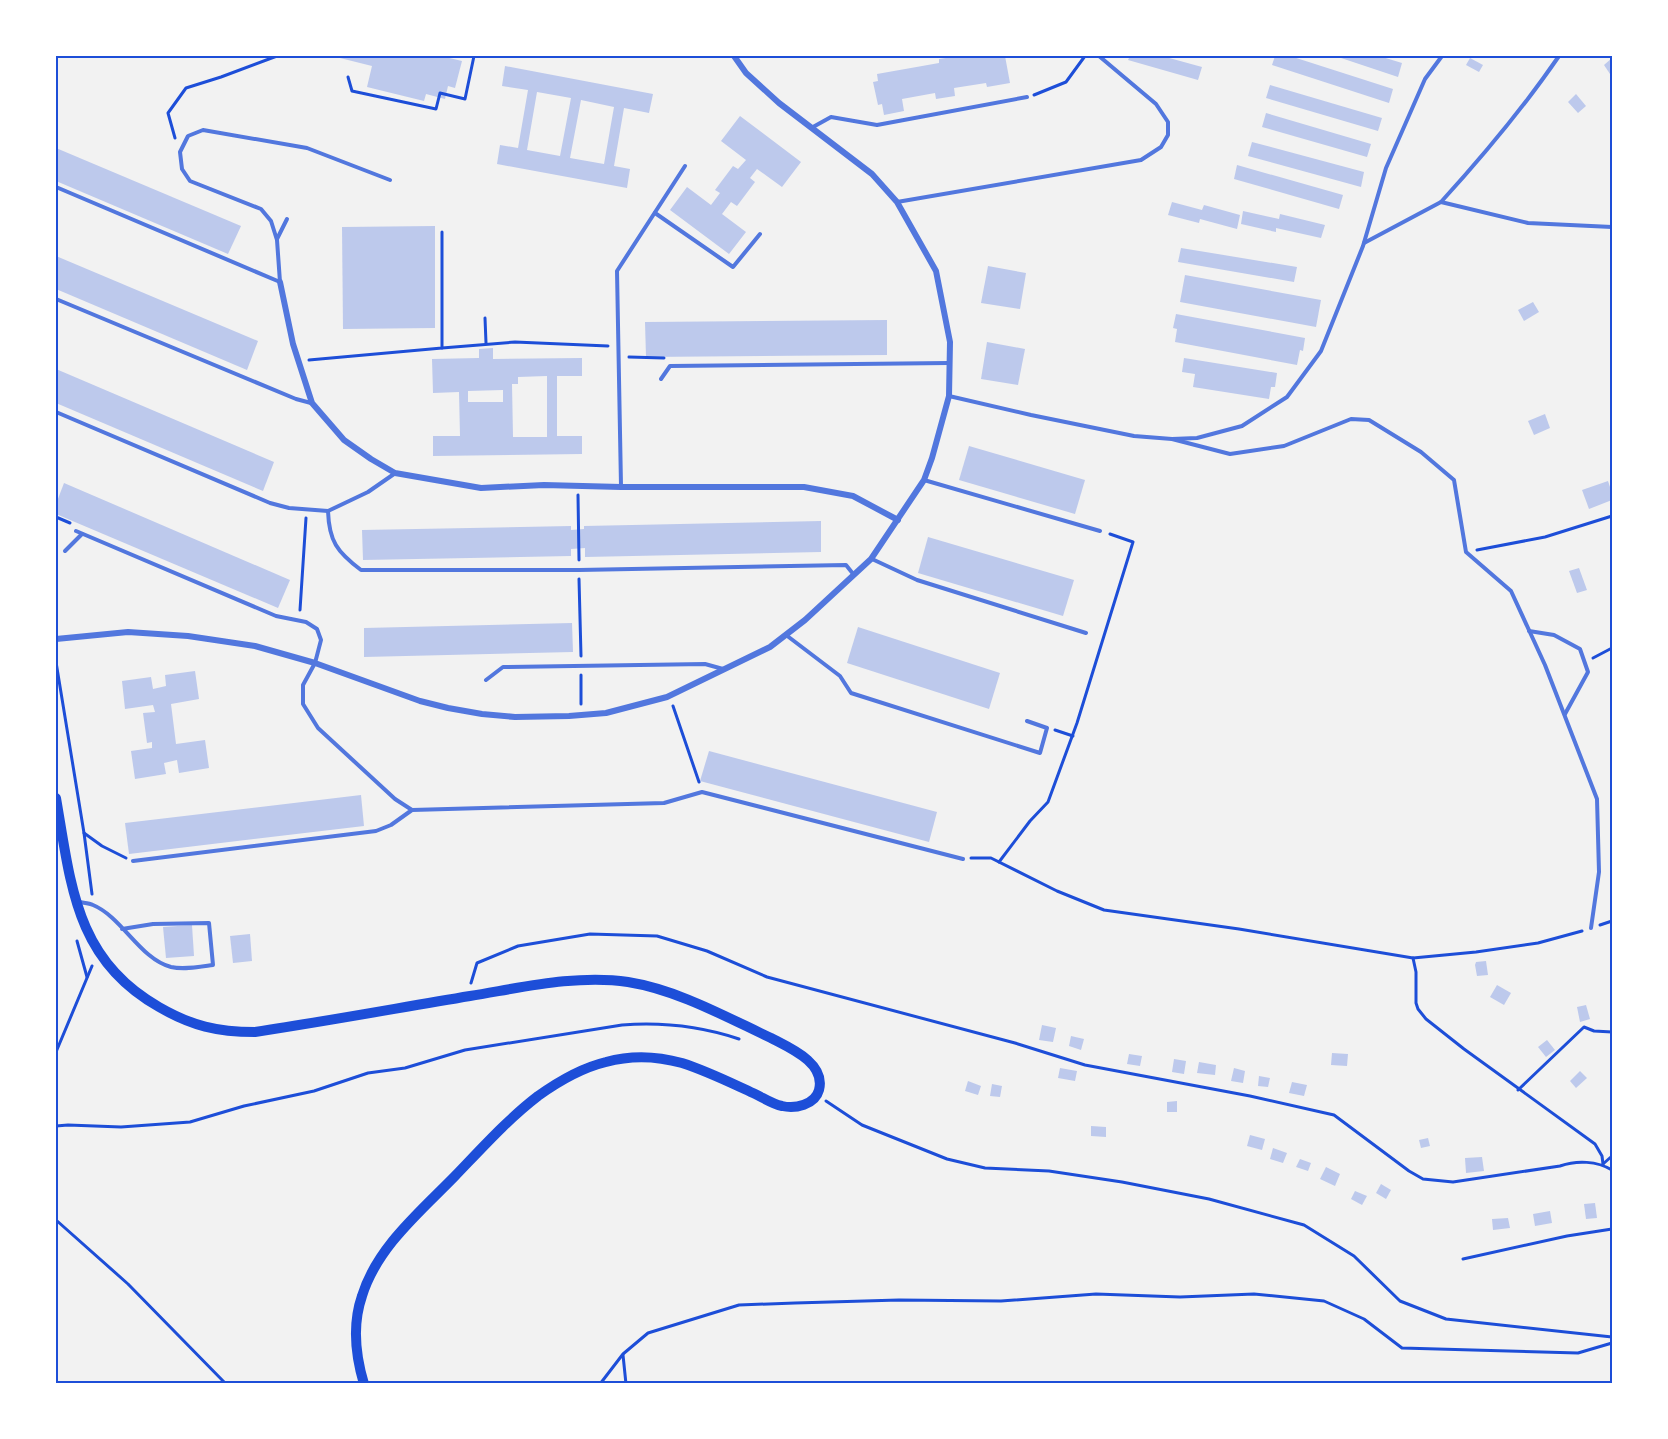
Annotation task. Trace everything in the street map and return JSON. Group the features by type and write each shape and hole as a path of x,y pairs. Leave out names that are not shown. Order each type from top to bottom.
{"main road":[{"path":"56,798 76,901 98,953 112,971 137,993 180,1019 220,1031 274,1029 466,997 578,981 608,980 647,986 729,1018 804,1056 813,1066 819,1078 820,1087 817,1095 805,1105 782,1106 706,1071 666,1059 650,1057 625,1057 603,1062 558,1082 517,1113 409,1224 381,1258 362,1295 357,1315 356,1350 364,1383"}],"street":[{"path":"56,639 128,632 188,636 255,646 315,663 420,702 482,714 515,717 606,713 667,697 727,670 786,636 855,576 871,559 924,480 949,396 950,342 936,271 897,202 872,174 779,102 746,72 734,56"},
{"path":"280,282 298,360 312,403 344,440 395,473 481,488 544,485 804,487 853,496 898,520"}],"lane":[{"path":"897,202 1141,160 1161,147 1168,135 1168,122 1156,104 1100,56"},
{"path":"949,396 1031,416 1134,436 1172,439 1197,438 1242,426 1287,397 1321,351 1363,244 1386,168 1425,79 1442,56"},
{"path":"1363,244 1441,202 1476,164 1544,79 1559,56"},
{"path":"813,127 831,117 877,125 1027,97"},
{"path":"56,187 280,282 277,240 271,221 261,209 190,181 182,169 180,152 188,136 203,130 307,148 390,180"},
{"path":"621,487 617,271 685,166"},
{"path":"1441,202 1528,223 1612,227"},
{"path":"655,213 733,267 760,234"},
{"path":"277,240 287,219"},
{"path":"56,299 296,399 312,403"},
{"path":"661,379 670,366 950,363"},
{"path":"56,412 270,503 290,508 328,511 368,492 395,473"},
{"path":"1172,439 1230,454 1284,446 1351,419 1369,420 1421,452 1454,480 1466,552 1511,591 1565,715 1597,799 1599,872 1591,928"},
{"path":"924,480 1100,531"},
{"path":"328,511 329,528 341,555 361,570 579,570 846,565 855,576"},
{"path":"76,531 276,616 306,622 317,629 321,640 315,663 303,685 303,704 318,728 395,799 412,810"},
{"path":"65,551 82,534"},
{"path":"871,559 917,580 1086,633"},
{"path":"1529,631 1554,634 1580,649 1588,672 1565,715"},
{"path":"786,636 840,676 851,693 1040,753 1047,728 1027,721"},
{"path":"486,680 503,667 705,664 727,670"},
{"path":"133,861 376,831 391,825 412,810 664,803 702,792 963,859"},
{"path":"76,901 93,905 113,919 122,929 152,956 168,966 182,968 213,965 208,923 153,924 122,929"}],"path":[{"path":"180,152 168,113 186,88 277,56"},
{"path":"348,77 352,91 436,109 440,93 465,99 474,56"},
{"path":"1027,97 1066,82 1085,56"},
{"path":"442,232 442,348"},
{"path":"485,318 486,343"},
{"path":"298,360 486,343 618,346"},
{"path":"619,357 665,358 670,366"},
{"path":"578,486 581,715"},
{"path":"299,621 307,508"},
{"path":"56,516 72,523 76,531"},
{"path":"1466,552 1545,537 1612,516"},
{"path":"999,862 1030,821 1048,802 1073,736 1133,543 1100,531"},
{"path":"1584,663 1612,648"},
{"path":"56,662 84,833 93,905"},
{"path":"675,711 697,773"},
{"path":"1047,728 1073,736"},
{"path":"84,833 102,846 133,861"},
{"path":"963,859 980,857 999,862 1058,891 1104,910 1239,929 1413,958 1538,943 1612,921"},
{"path":"466,997 477,963 518,946 590,934 657,936 706,951 767,978 1015,1043 1085,1065 1250,1096 1334,1115 1423,1179 1453,1182 1560,1166 1571,1162 1603,1164 1612,1170"},
{"path":"56,1052 98,953"},
{"path":"1413,958 1416,972 1416,1003 1422,1014 1464,1049 1595,1144 1602,1156 1603,1164"},
{"path":"56,1126 122,1127 190,1122 244,1106 305,1093 368,1073 405,1068 465,1050 622,1025 641,1024 714,1030 741,1040"},
{"path":"1518,1089 1584,1027 1594,1031 1612,1032"},
{"path":"817,1095 862,1125 947,1159 985,1167 1049,1172 1122,1182 1209,1199 1304,1225 1354,1256 1400,1301 1426,1313 1446,1319 1612,1337"},
{"path":"1603,1164 1612,1156"},
{"path":"56,1220 128,1284 226,1383"},
{"path":"1463,1259 1567,1236 1612,1229"},
{"path":"600,1383 623,1354 648,1334 739,1305 889,1300 1001,1301 1096,1294 1180,1297 1254,1294 1324,1301 1364,1319 1402,1348 1578,1353 1612,1343"},
{"path":"623,1354 626,1383"}],"building":[{"path":"332,56 441,56 462,61 455,88 448,86 445,99 426,94 424,101 367,87 372,66"},
{"path":"959,56 1005,56 1010,83 987,87 986,83 954,88 955,96 936,99 935,93 902,99 904,111 884,115 882,104 878,105 873,82 878,81 877,74 939,63 939,59"},
{"path":"1130,56 1162,56 1202,67 1198,80 1128,60"},
{"path":"1275,56 1290,56 1393,89 1389,103 1272,65"},
{"path":"1335,56 1379,56 1402,63 1398,77"},
{"path":"1470,58 1483,65 1479,72 1466,65"},
{"path":"1612,58 1612,72 1610,74 1604,65"},
{"path":"505,66 653,94 649,113 624,108 614,166 630,169 627,188 497,164 500,145 518,148 528,90 502,86","holes":["537,92 571,98 560,156 527,150","581,100 614,107 604,164 570,158"]},
{"path":"1270,85 1382,118 1378,131 1266,98"},
{"path":"1576,94 1586,106 1578,113 1568,102"},
{"path":"1266,113 1371,144 1367,157 1262,127"},
{"path":"740,116 801,162 782,187 757,169 750,178 755,182 737,206 731,202 722,214 746,232 729,254 670,210 687,187 711,205 720,193 715,190 733,166 738,169 746,160 721,141"},
{"path":"1252,142 1364,172 1361,187 1248,156"},
{"path":"56,148 241,226 228,254 56,181"},
{"path":"1237,165 1343,195 1339,209 1234,179"},
{"path":"1172,202 1202,210 1204,205 1240,215 1237,229 1200,219 1199,223 1168,215"},
{"path":"1243,211 1279,219 1280,214 1325,225 1321,238 1276,228 1276,232 1241,224"},
{"path":"435,226 435,328 343,329 342,227"},
{"path":"1181,248 1297,267 1294,282 1178,262"},
{"path":"56,256 258,341 247,370 56,289"},
{"path":"988,266 1026,273 1020,309 981,303"},
{"path":"1185,275 1321,300 1316,327 1180,302"},
{"path":"1533,302 1539,312 1524,321 1518,310"},
{"path":"1176,314 1305,338 1303,351 1300,350 1297,365 1175,342 1177,329 1173,328"},
{"path":"887,320 887,355 646,357 645,322"},
{"path":"987,342 1025,349 1018,385 981,379"},
{"path":"493,348 493,359 582,358 582,376 557,376 557,436 582,436 582,454 433,456 433,436 460,436 459,392 433,393 432,359 479,358 479,349","holes":["547,376 547,437 513,437 512,384 518,384 518,377","503,390 503,402 468,402 468,391"]},
{"path":"1184,358 1277,373 1275,387 1271,387 1269,399 1193,387 1195,374 1182,372"},
{"path":"56,369 274,462 263,491 56,403"},
{"path":"1545,414 1550,428 1534,435 1528,421"},
{"path":"969,446 1085,480 1075,514 959,480"},
{"path":"1608,481 1612,500 1589,509 1582,490"},
{"path":"64,483 290,580 278,608 56,514 56,504"},
{"path":"821,521 821,552 585,557 585,548 571,549 571,556 363,560 362,530 571,526 571,530 584,529 584,526"},
{"path":"928,537 1074,580 1063,616 918,573"},
{"path":"1579,568 1587,590 1577,593 1569,571"},
{"path":"572,623 573,652 364,657 364,628"},
{"path":"858,627 1000,673 989,709 847,663"},
{"path":"195,671 199,699 171,704 176,744 205,740 209,768 179,773 177,760 164,763 166,774 135,779 131,751 152,748 152,742 147,743 143,713 155,712 153,705 125,709 122,681 151,677 153,689 166,686 165,675"},
{"path":"709,751 937,812 929,842 700,781"},
{"path":"361,795 364,826 129,854 125,823"},
{"path":"192,925 194,956 166,958 163,927"},
{"path":"250,934 252,961 233,963 230,936"},
{"path":"1486,961 1488,975 1477,976 1476,962"},
{"path":"1497,985 1511,993 1504,1005 1490,997"},
{"path":"1586,1005 1590,1019 1580,1022 1577,1007"},
{"path":"1042,1025 1056,1028 1053,1042 1039,1040"},
{"path":"1071,1036 1084,1039 1081,1050 1069,1046"},
{"path":"1547,1040 1555,1050 1546,1057 1538,1047"},
{"path":"1332,1053 1348,1054 1347,1066 1331,1065"},
{"path":"1129,1054 1142,1056 1140,1066 1127,1064"},
{"path":"1174,1059 1186,1061 1184,1074 1172,1072"},
{"path":"1199,1062 1216,1065 1215,1075 1197,1073"},
{"path":"1060,1068 1077,1071 1075,1081 1058,1078"},
{"path":"1234,1068 1245,1071 1243,1083 1231,1081"},
{"path":"1580,1071 1587,1078 1576,1088 1570,1081"},
{"path":"1259,1076 1270,1078 1268,1087 1258,1086"},
{"path":"968,1081 981,1086 978,1095 965,1091"},
{"path":"1292,1082 1307,1085 1304,1096 1289,1093"},
{"path":"992,1084 1002,1086 1000,1097 990,1096"},
{"path":"1177,1101 1177,1112 1167,1112 1167,1102"},
{"path":"1091,1126 1106,1127 1106,1137 1091,1136"},
{"path":"1250,1135 1265,1139 1262,1150 1247,1146"},
{"path":"1428,1138 1430,1146 1421,1148 1419,1140"},
{"path":"1273,1148 1287,1153 1283,1163 1270,1159"},
{"path":"1482,1157 1484,1171 1466,1173 1465,1158"},
{"path":"1300,1159 1311,1163 1308,1171 1296,1167"},
{"path":"1326,1167 1340,1174 1335,1186 1320,1179"},
{"path":"1381,1184 1391,1190 1386,1199 1376,1193"},
{"path":"1355,1191 1367,1196 1362,1205 1351,1199"},
{"path":"1595,1203 1597,1218 1586,1219 1584,1204"},
{"path":"1550,1211 1552,1223 1535,1226 1533,1214"},
{"path":"1508,1218 1510,1228 1493,1230 1492,1219"}]}
